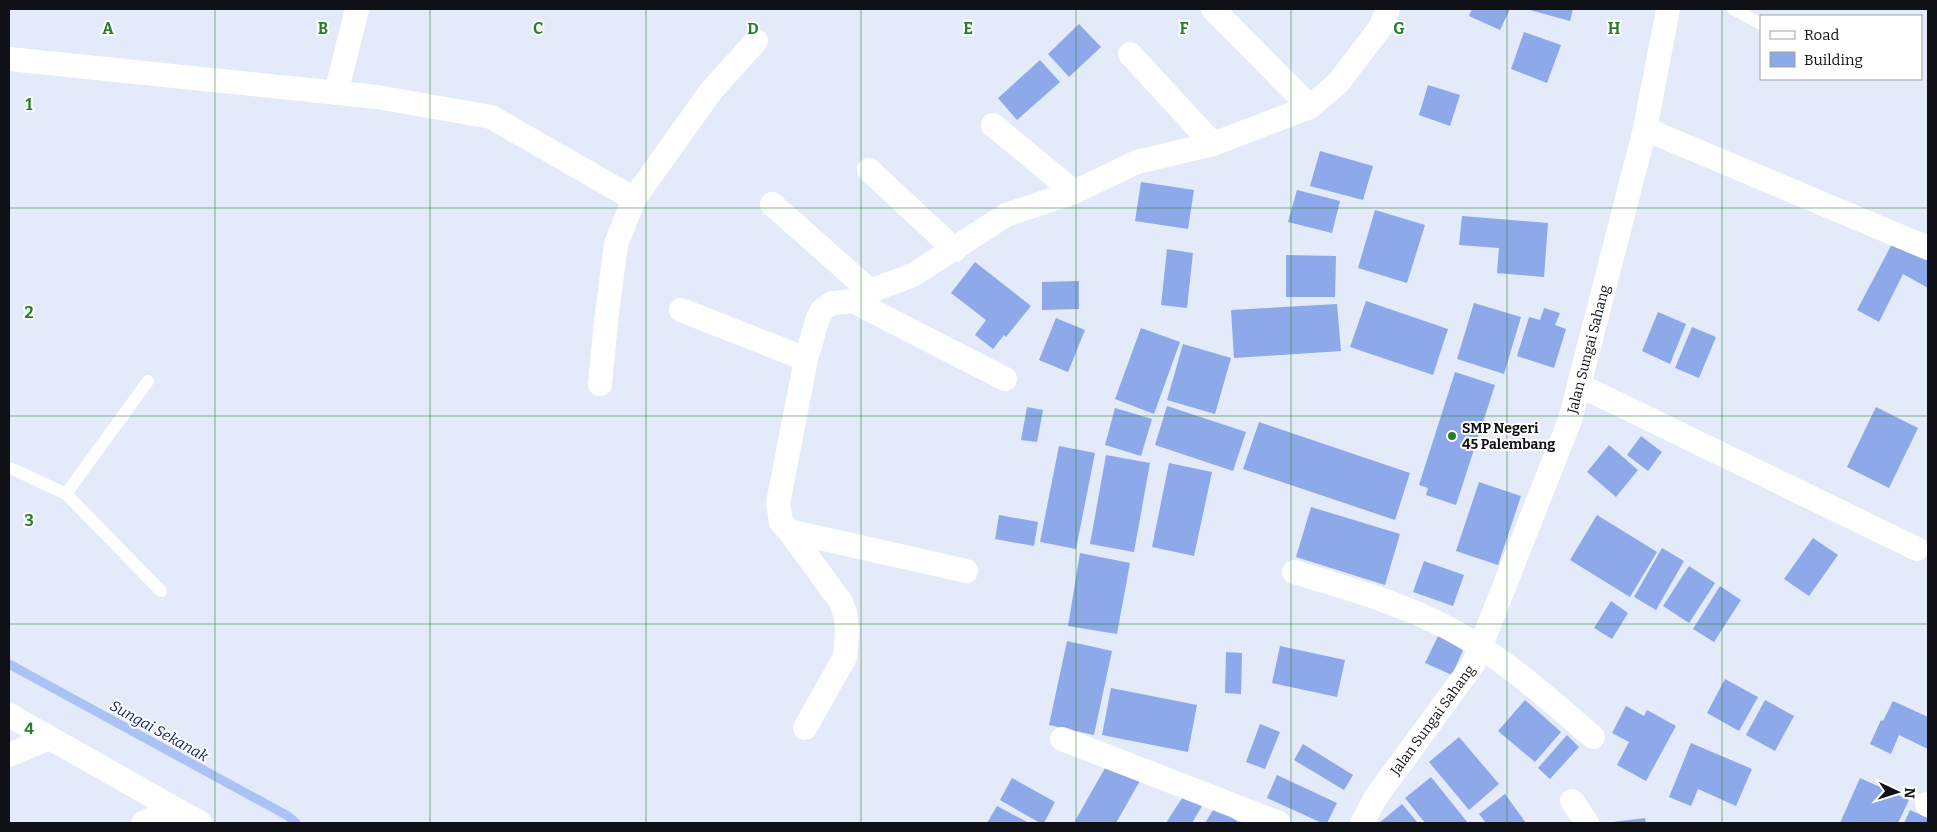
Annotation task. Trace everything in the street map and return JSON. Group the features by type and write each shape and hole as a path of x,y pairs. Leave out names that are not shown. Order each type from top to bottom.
{"street":[{"path":"336,93 357,9"},
{"path":"1213,9 1310,107"},
{"path":"805,728 845,657 847,630 845,612 841,602 781,522 778,503 806,359 816,321 822,310 832,304 862,296 913,276 1006,215 1074,192 1137,162 1213,144 1310,107 1338,83 1380,28 1388,9"},
{"name":"Jalan Sungai Sahang","path":"1362,823 1376,797 1474,663 1570,420 1645,129 1668,9"},
{"path":"600,384 616,244 634,199 711,91 756,41"},
{"path":"1130,54 1213,144"},
{"path":"9,59 376,97 491,117 634,199"},
{"path":"993,126 1074,192"},
{"path":"1645,129 1928,248"},
{"path":"869,170 954,250"},
{"path":"772,204 862,296 1005,379"},
{"path":"681,310 806,359"},
{"path":"1580,385 1917,549"},
{"path":"789,531 966,572"},
{"path":"1294,572 1360,592 1434,621 1480,647 1534,686 1593,737"},
{"path":"9,715 200,823"},
{"path":"9,755 49,738"},
{"path":"1062,740 1279,823"},
{"path":"1572,801 1587,823"},
{"path":"143,823 175,809"}],"lane":[{"path":"1733,9 1760,23"},
{"path":"66,494 148,381"},
{"path":"9,468 18,470 66,494 161,591"}],"building":[{"path":"1472,9 1510,9 1500,30 1469,16"},
{"path":"1526,9 1573,9 1570,21"},
{"path":"1079,24 1101,47 1069,77 1048,54"},
{"path":"1524,32 1561,45 1547,83 1511,69"},
{"path":"1040,60 1060,82 1017,120 998,98"},
{"path":"1428,85 1460,95 1450,126 1419,115"},
{"path":"1320,151 1373,166 1363,200 1310,186"},
{"path":"1141,182 1194,190 1188,229 1135,221"},
{"path":"1297,190 1340,201 1332,233 1288,222"},
{"path":"1375,210 1425,225 1407,283 1358,268"},
{"path":"1462,216 1548,223 1544,277 1497,273 1499,248 1459,245"},
{"path":"1893,242 1928,261 1928,288 1903,274 1879,322 1857,310"},
{"path":"1167,249 1193,253 1187,308 1161,305"},
{"path":"1286,255 1336,256 1335,297 1286,297"},
{"path":"975,262 1031,306 1006,337 1004,335 993,349 975,335 986,320 951,293"},
{"path":"1079,281 1079,309 1042,310 1042,282"},
{"path":"1366,301 1448,329 1433,375 1350,347"},
{"path":"1474,303 1521,317 1504,374 1457,359"},
{"path":"1337,304 1341,351 1234,358 1231,310"},
{"path":"1544,308 1560,313 1555,325 1566,329 1554,368 1517,356 1529,317 1540,320"},
{"path":"1658,312 1686,324 1670,364 1642,351"},
{"path":"1056,318 1085,330 1068,372 1039,360"},
{"path":"1692,327 1716,337 1699,378 1675,368"},
{"path":"1141,328 1180,342 1154,414 1115,399"},
{"path":"1183,344 1231,358 1215,414 1167,400"},
{"path":"1455,372 1495,385 1456,505 1426,495 1428,488 1419,485"},
{"path":"1167,406 1246,432 1233,471 1155,445"},
{"path":"1027,407 1043,410 1037,442 1021,440"},
{"path":"1876,407 1918,428 1889,488 1847,467"},
{"path":"1115,408 1152,419 1141,456 1105,445"},
{"path":"1259,422 1410,473 1395,520 1243,469"},
{"path":"1641,436 1662,452 1648,471 1627,455"},
{"path":"1609,445 1638,470 1616,497 1587,472"},
{"path":"1059,446 1095,453 1076,549 1040,542"},
{"path":"1106,455 1150,463 1134,552 1090,544"},
{"path":"1169,463 1212,472 1194,556 1152,547"},
{"path":"1479,482 1521,496 1498,565 1456,551"},
{"path":"1311,507 1400,534 1385,585 1296,557"},
{"path":"999,515 1038,522 1034,546 995,539"},
{"path":"1597,515 1657,552 1630,597 1570,560"},
{"path":"1813,538 1838,555 1809,596 1784,579"},
{"path":"1662,548 1684,561 1656,610 1634,597"},
{"path":"1080,553 1130,563 1117,634 1068,626"},
{"path":"1424,561 1464,575 1453,606 1413,592"},
{"path":"1689,566 1715,583 1689,623 1663,606"},
{"path":"1720,586 1741,600 1714,642 1693,629"},
{"path":"1611,601 1628,613 1612,639 1594,628"},
{"path":"1439,634 1465,646 1452,675 1425,663"},
{"path":"1067,641 1112,651 1094,735 1049,725"},
{"path":"1280,646 1345,660 1337,697 1272,683"},
{"path":"1226,652 1242,653 1241,694 1225,693"},
{"path":"1725,679 1758,697 1739,731 1707,713"},
{"path":"1111,688 1197,705 1188,752 1102,735"},
{"path":"1525,700 1561,732 1535,762 1498,731"},
{"path":"1765,700 1794,716 1775,751 1746,735"},
{"path":"1893,701 1928,717 1928,749 1899,735 1891,754 1870,744 1881,720 1883,721"},
{"path":"1626,706 1644,716 1647,710 1676,726 1646,781 1617,765 1629,742 1612,733"},
{"path":"1260,724 1280,732 1265,769 1246,762"},
{"path":"1567,735 1579,747 1550,779 1538,768"},
{"path":"1459,737 1499,784 1469,810 1429,762"},
{"path":"1691,743 1752,769 1736,806 1698,789 1691,806 1669,797"},
{"path":"1303,744 1353,775 1344,790 1294,760"},
{"path":"1109,761 1141,779 1116,823 1079,823 1075,821"},
{"path":"1277,775 1337,803 1327,823 1322,823 1267,798"},
{"path":"1431,777 1468,823 1425,823 1405,798"},
{"path":"1012,778 1055,802 1044,823 1040,823 1000,800"},
{"path":"1860,778 1909,800 1898,823 1840,823"},
{"path":"1505,794 1526,823 1486,823 1479,814"},
{"path":"1184,795 1202,806 1192,823 1166,823"},
{"path":"1402,804 1418,823 1379,823"},
{"path":"997,806 1029,823 987,823"},
{"path":"1215,807 1240,823 1205,823"},
{"path":"1910,810 1928,818 1928,823 1904,823"},
{"path":"1645,818 1646,823 1613,823 1613,822"}],"waterway":[{"name":"Sungai Sekanak","path":"9,664 288,816 296,823"}],"place":[{"name":"SMP Negeri 45 Palembang","path":"1452,436"}]}
